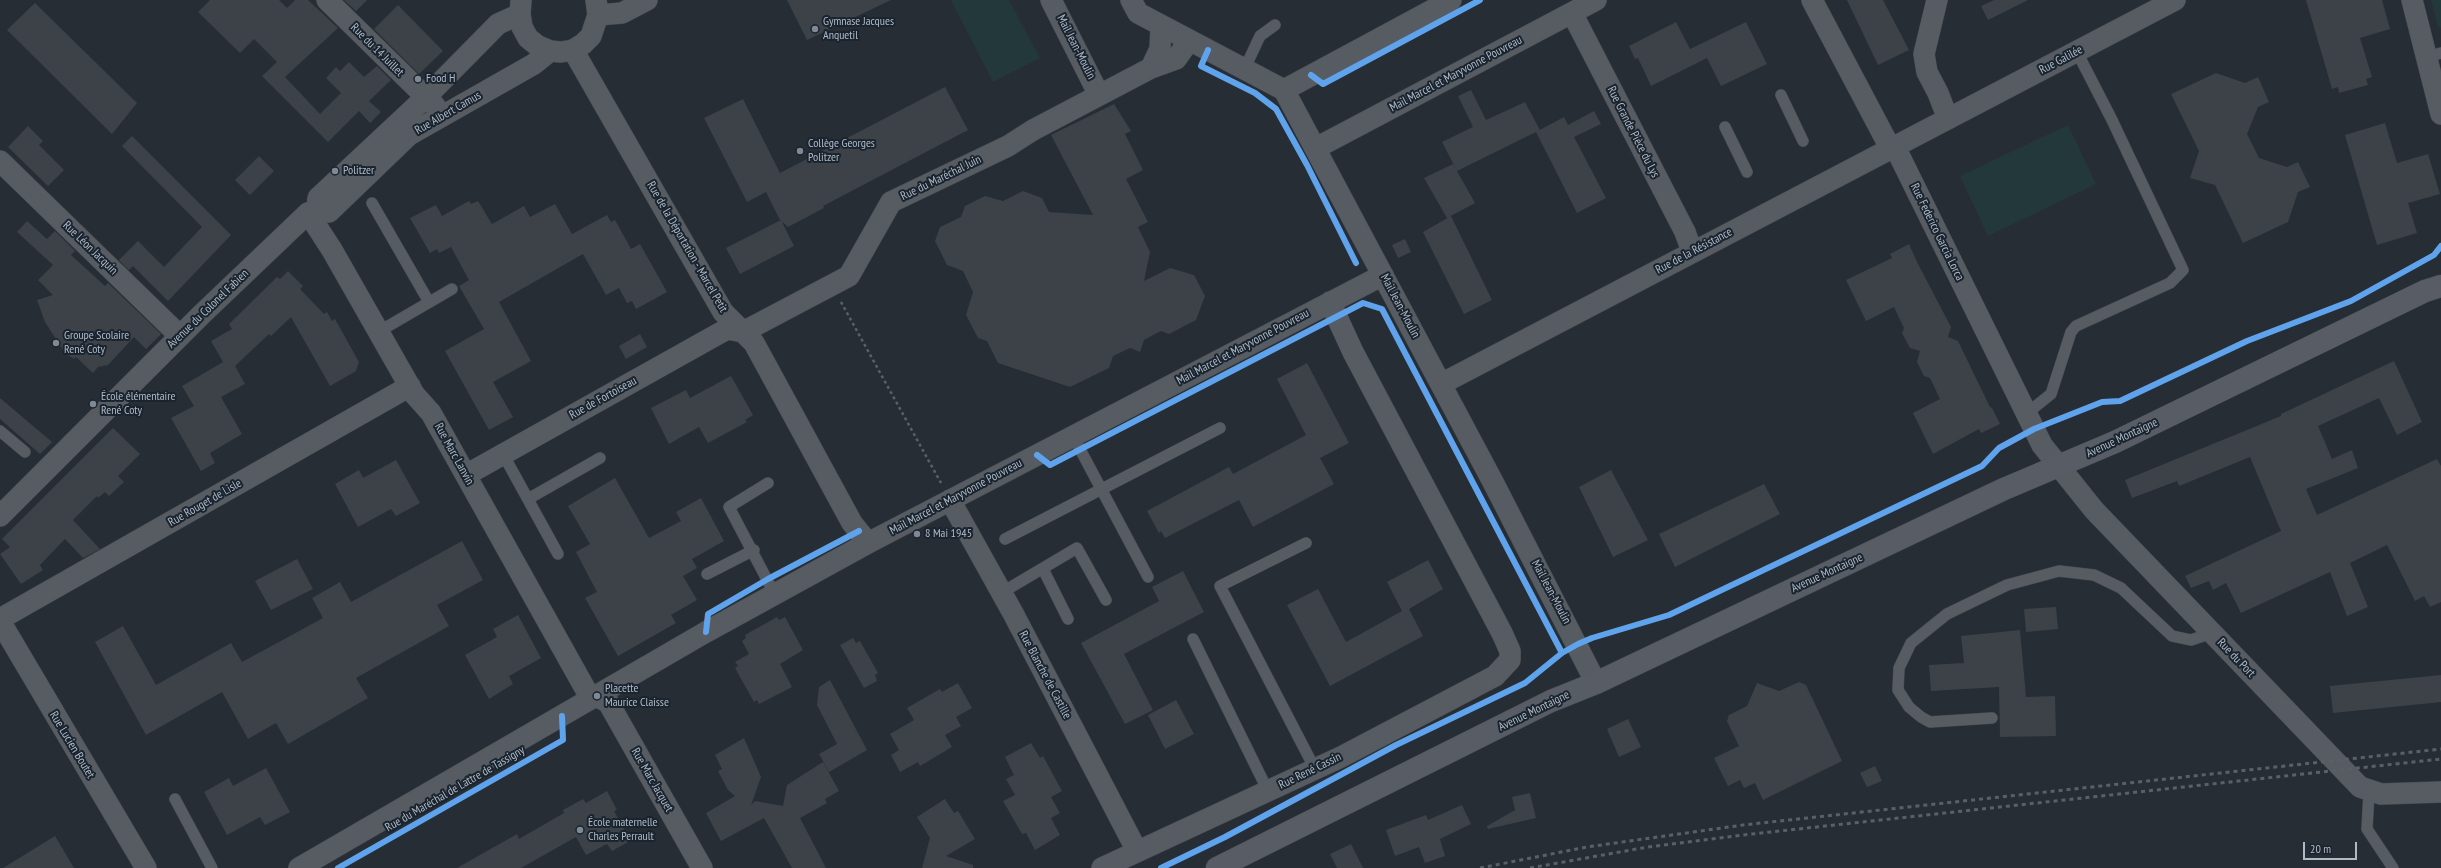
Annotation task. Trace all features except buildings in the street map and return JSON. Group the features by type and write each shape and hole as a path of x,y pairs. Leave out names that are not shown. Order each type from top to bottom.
{"main road":[{"name":"Avenue Montaigne","path":"1217,868 1295,831 1550,701 1596,683 2004,489 2115,442 2425,291 2441,286"}],"street":[{"name":"Rue du 14 Juillet","path":"327,0 420,103 445,115"},
{"path":"521,7 522,27 528,38 538,46 550,51 561,52 573,50 591,36 597,7 622,13 647,0"},
{"name":"Mail Jean-Moulin","path":"1051,0 1099,95"},
{"path":"1131,0 1138,13 1189,41 1245,68 1284,90 1451,0"},
{"name":"Mail Marcel et Maryvonne Pouvreau","path":"1316,148 1596,0"},
{"name":"Rue Federico Garcia Lorca","path":"1812,0 1876,123 1911,180 2042,445 2060,466"},
{"path":"1937,0 1924,54 1927,72 1938,93 1948,119"},
{"name":"Rue Galilée","path":"1948,119 2175,0"},
{"path":"2412,0 2434,55 2441,114"},
{"name":"Avenue du Colonel Fabien","path":"0,516 180,336 312,211 318,198 420,103 498,24 521,7"},
{"name":"Rue Grande Pièce du Lys","path":"1572,13 1685,232 1692,251"},
{"path":"1151,68 1160,49 1161,26"},
{"name":"Rue du Maréchal Juin","path":"742,332 831,284 849,276 891,202 1008,146 1033,130 1099,95 1151,68 1176,58 1189,41"},
{"name":"Rue de la Déportation - Marcel Petit","path":"573,50 723,312 754,343 852,523 868,543"},
{"name":"Rue Albert Camus","path":"312,211 329,212 409,135 534,64 550,51"},
{"name":"Mail Jean-Moulin","path":"1284,90 1578,644 1596,683"},
{"name":"Rue de la Résistance","path":"1441,384 1692,251 1948,119"},
{"name":"Rue Léon Jacquin","path":"0,161 180,336"},
{"name":"Rue Marc Lanvin","path":"312,211 332,250 414,394 431,413 587,692 597,696"},
{"name":"Mail Marcel et Maryvonne Pouvreau","path":"597,696 868,543 1383,275"},
{"name":"Rue René Cassin","path":"1102,868 1315,769 1495,676 1510,660 1510,652 1502,633 1353,352 1330,302"},
{"name":"Rue de Fortoiseau","path":"466,475 727,329 742,332"},
{"name":"Rue Rouget de Lisle","path":"0,620 410,386"},
{"name":"Rue du Port","path":"2060,466 2094,510 2356,783 2369,792"},
{"name":"Rue Blanche de Castille","path":"950,500 1001,593 1137,851"},
{"name":"Rue Lucien Boutet","path":"0,620 146,868"},
{"name":"Rue du Maréchal de Lattre de Tassigny","path":"300,868 597,696"},
{"name":"Rue Marc Jacquet","path":"597,696 608,702 702,868"},
{"path":"2369,792 2380,794 2441,792"}],"lane":[{"path":"1245,68 1260,36 1275,25"},
{"path":"2026,414 2051,394 2071,332 2076,326 2170,283 2183,270 2112,120 2077,52"},
{"path":"1781,95 1803,141"},
{"path":"1725,126 1747,172"},
{"path":"372,203 429,302"},
{"path":"378,332 452,289"},
{"path":"1005,539 1220,428"},
{"path":"0,431 25,452"},
{"path":"1074,436 1148,577"},
{"path":"503,454 558,554"},
{"path":"528,499 600,458"},
{"path":"768,483 729,507 754,550 776,595"},
{"path":"1306,543 1220,586 1315,769"},
{"path":"1001,593 1078,548 1106,600"},
{"path":"707,574 754,550"},
{"path":"1043,569 1068,619"},
{"path":"1992,718 1930,722 1921,717 1909,706 1898,690 1899,668 1911,643 1947,614 2007,585 2059,571 2094,575 2122,588 2172,636 2191,640 2212,633"},
{"path":"1193,639 1268,791"},
{"path":"2369,792 2367,829 2393,868"},
{"path":"175,799 212,868"}],"path":[{"path":"831,284 950,500"}],"green space":[{"path":"951,0 1009,0 1040,58 993,82"},
{"path":"2431,0 2441,0 2441,28 2438,27"},
{"path":"2068,125 2096,184 1988,236 1960,176"}],"railway":[{"path":"1480,868 1587,847 1743,825 2441,749"},
{"path":"1530,868 1648,847 1743,835 2441,759"}],"cycle path":[{"path":"1311,75 1323,84 1480,0"},
{"path":"1208,50 1201,66 1255,93 1276,109 1307,165 1356,263"},
{"path":"1161,868 1225,837 1396,745 1525,683 1562,653 1578,644 1592,638 1669,615 1982,466 1999,448 2034,429 2102,402 2120,401 2247,341 2351,301 2434,255 2441,246"},
{"path":"1037,455 1050,465 1363,303 1382,309 1562,653"},
{"path":"706,632 708,614 768,579 859,531"},
{"path":"338,868 563,740 562,716"}],"place":[{"name":"Gymnase Jacques Anquetil","path":"815,29"},
{"name":"Food H","path":"418,79"},
{"name":"Collège Georges Politzer","path":"800,151"},
{"name":"Politzer","path":"335,171"},
{"name":"Groupe Scolaire René Coty","path":"56,343"},
{"name":"École élémentaire René Coty","path":"93,404"},
{"name":"8 Mai 1945","path":"917,534"},
{"name":"Placette Maurice Claisse","path":"597,696"},
{"name":"École maternelle Charles Perrault","path":"580,830"}]}
